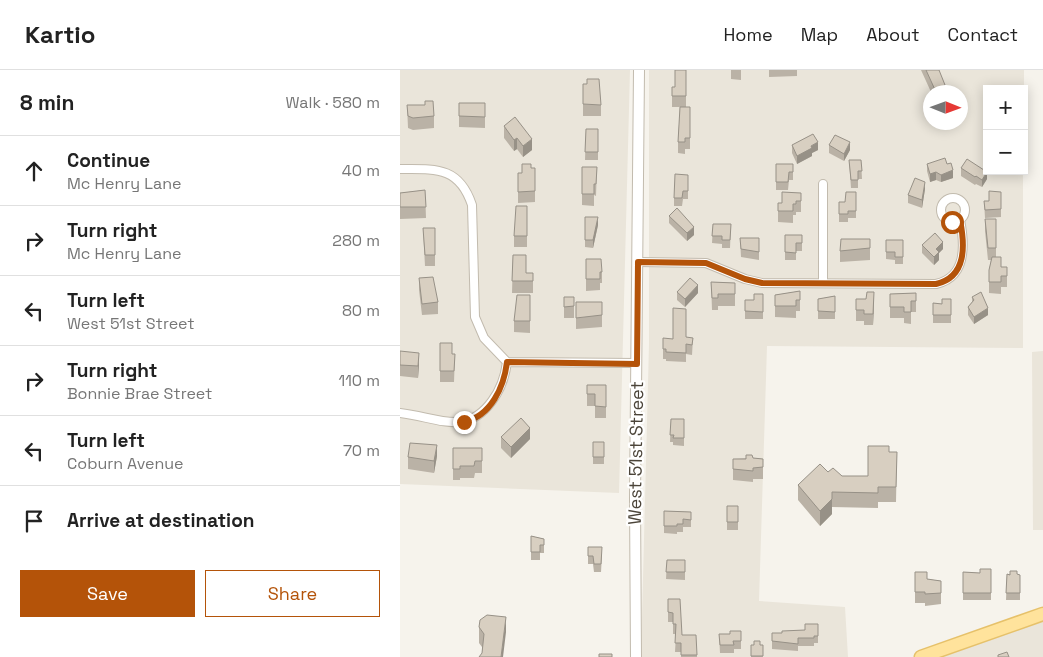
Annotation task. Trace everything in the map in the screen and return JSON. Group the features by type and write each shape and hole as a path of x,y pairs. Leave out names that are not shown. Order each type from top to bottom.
{"main road":[{"path":"921,657 1043,614"}],"street":[{"name":"West 51st Street","path":"636,657 635,500 639,70"},
{"path":"400,169 442,170 455,177 465,188 472,205 474,317 484,338 507,362 637,364"},
{"path":"823,283 824,184"},
{"path":"638,262 706,263 757,282 932,284 943,282 955,274 962,260 963,238 960,220"},
{"path":"400,413 457,423 473,420 485,411 500,390 507,362"}],"shaded area":[{"path":"400,70 630,70 619,493 400,484"},
{"path":"649,70 1024,70 1024,85 983,85 983,175 1023,175 1023,348 767,346 759,601 845,607 848,657 641,657 649,344"},
{"path":"1043,351 1043,530 1033,530 1032,352"},
{"path":"1043,620 1043,657 940,657"}],"building":[{"path":"675,70 686,70 686,96 672,96 672,87 675,87"},
{"path":"926,70 939,70 945,85 933,85"},
{"path":"587,79 599,79 601,105 583,104 583,84 587,84"},
{"path":"425,101 433,101 434,116 413,118 408,116 407,105 425,105"},
{"path":"459,103 485,103 485,117 459,116"},
{"path":"680,107 690,107 690,138 685,138 685,142 678,142"},
{"path":"515,117 532,139 523,146 517,138 514,140 504,126"},
{"path":"586,129 598,129 598,152 585,152"},
{"path":"813,134 818,142 811,146 812,148 797,156 792,145"},
{"path":"835,135 850,142 844,154 829,145"},
{"path":"945,158 947,164 951,163 953,170 941,175 936,172 930,174 927,164"},
{"path":"967,159 983,169 983,175 985,175 982,180 961,168"},
{"path":"849,160 861,160 862,171 858,171 858,180 851,180"},
{"path":"522,164 531,164 531,168 535,168 535,191 518,192 518,173 522,173"},
{"path":"776,164 793,164 793,172 789,172 788,182 776,182"},
{"path":"582,167 597,167 594,194 582,194"},
{"path":"675,174 688,175 688,191 683,191 682,198 674,198"},
{"path":"915,178 925,182 922,200 908,195"},
{"path":"425,190 426,207 400,207 400,193"},
{"path":"989,191 1001,192 1001,209 985,210 984,201 989,201"},
{"path":"782,192 801,193 801,201 796,201 796,204 793,204 793,211 778,211 778,203 782,203"},
{"path":"846,192 856,192 856,211 848,211 848,214 839,214 839,202 845,202"},
{"path":"516,206 527,206 527,236 514,236"},
{"path":"677,208 694,227 687,233 669,216"},
{"path":"585,217 598,217 593,240 585,240"},
{"path":"985,219 996,219 996,248 988,248"},
{"path":"713,224 731,224 730,240 722,240 722,236 712,236"},
{"path":"423,228 435,228 435,255 425,255"},
{"path":"935,233 943,242 936,249 939,252 934,257 922,245"},
{"path":"785,235 802,235 802,243 796,243 796,253 785,252"},
{"path":"740,238 759,238 759,252 741,249"},
{"path":"841,239 870,239 870,248 840,251"},
{"path":"886,240 903,240 903,257 895,257 895,252 886,252"},
{"path":"513,255 526,255 526,273 533,273 533,281 512,281"},
{"path":"992,257 1001,257 1001,267 1007,267 1007,276 1001,276 1001,282 989,282"},
{"path":"586,259 601,259 602,272 600,272 600,279 586,279"},
{"path":"433,277 438,302 422,304 419,278"},
{"path":"690,278 698,285 685,299 677,292"},
{"path":"711,282 735,283 735,294 718,294 718,298 712,298"},
{"path":"800,291 800,300 796,300 796,306 775,306 775,295"},
{"path":"867,292 874,292 873,314 864,314 864,310 856,310 856,299 866,299"},
{"path":"981,292 988,308 974,317 968,307 974,300 972,297"},
{"path":"916,293 916,301 911,301 911,312 904,312 904,307 890,307 890,294"},
{"path":"754,294 763,294 763,312 745,311 745,300 754,300"},
{"path":"517,295 530,295 530,321 514,321"},
{"path":"835,296 835,312 818,311 818,299"},
{"path":"564,297 574,297 574,306 564,307"},
{"path":"942,299 951,299 951,315 933,315 933,303 942,304"},
{"path":"576,302 602,302 602,315 576,318"},
{"path":"673,308 686,309 686,337 693,338 692,345 686,344 686,353 666,352 666,349 663,349 663,338 673,339"},
{"path":"440,343 452,343 452,354 455,354 454,371 440,371"},
{"path":"400,351 419,353 418,366 400,365"},
{"path":"587,385 606,385 606,407 595,406 595,394 587,394"},
{"path":"521,418 530,428 511,447 501,437"},
{"path":"671,419 684,419 684,438 673,438 674,435 670,435"},
{"path":"593,442 604,442 604,457 593,457"},
{"path":"410,443 437,445 434,461 408,457"},
{"path":"868,446 889,446 889,452 897,452 896,487 878,487 878,493 832,492 832,499 820,511 798,485 820,464 828,472 833,468 842,476 868,476"},
{"path":"453,448 482,448 482,461 475,461 474,466 460,466 460,469 453,469"},
{"path":"746,455 763,459 763,467 753,468 753,471 733,469 733,459 746,459"},
{"path":"727,506 738,506 738,522 727,522"},
{"path":"664,511 691,512 691,520 683,519 683,524 677,524 677,526 664,526"},
{"path":"531,536 544,539 544,545 540,545 540,552 531,552"},
{"path":"588,547 602,547 601,564 594,564 593,556 588,556"},
{"path":"667,560 685,560 685,572 666,572"},
{"path":"980,569 991,569 991,593 963,593 963,572 980,573"},
{"path":"1010,571 1017,571 1017,574 1020,575 1020,593 1006,593 1007,574 1010,575"},
{"path":"915,572 927,572 927,579 941,581 941,593 925,594 925,592 915,592"},
{"path":"668,599 680,599 682,635 696,635 697,655 681,655 681,643 675,643 676,624 673,624 673,613 668,612"},
{"path":"487,615 506,617 501,657 479,657 482,653 484,634 479,627 480,620"},
{"path":"805,624 818,624 818,636 814,636 814,638 798,638 798,644 772,641 772,633 805,630"},
{"path":"730,631 741,631 741,641 733,641 734,645 720,645 719,634 730,634"},
{"path":"754,641 760,641 760,645 763,645 763,656 751,656 751,645 754,645"},
{"path":"1007,652 1009,657 998,657 998,655"},
{"path":"599,654 612,654 612,657 599,657"}],"route":[{"path":"464,422 473,420 485,411 503,384 507,362 637,364 638,262 706,263 750,281 762,283 936,284 948,280 955,274 962,260 963,238 960,220 952,222"}]}
